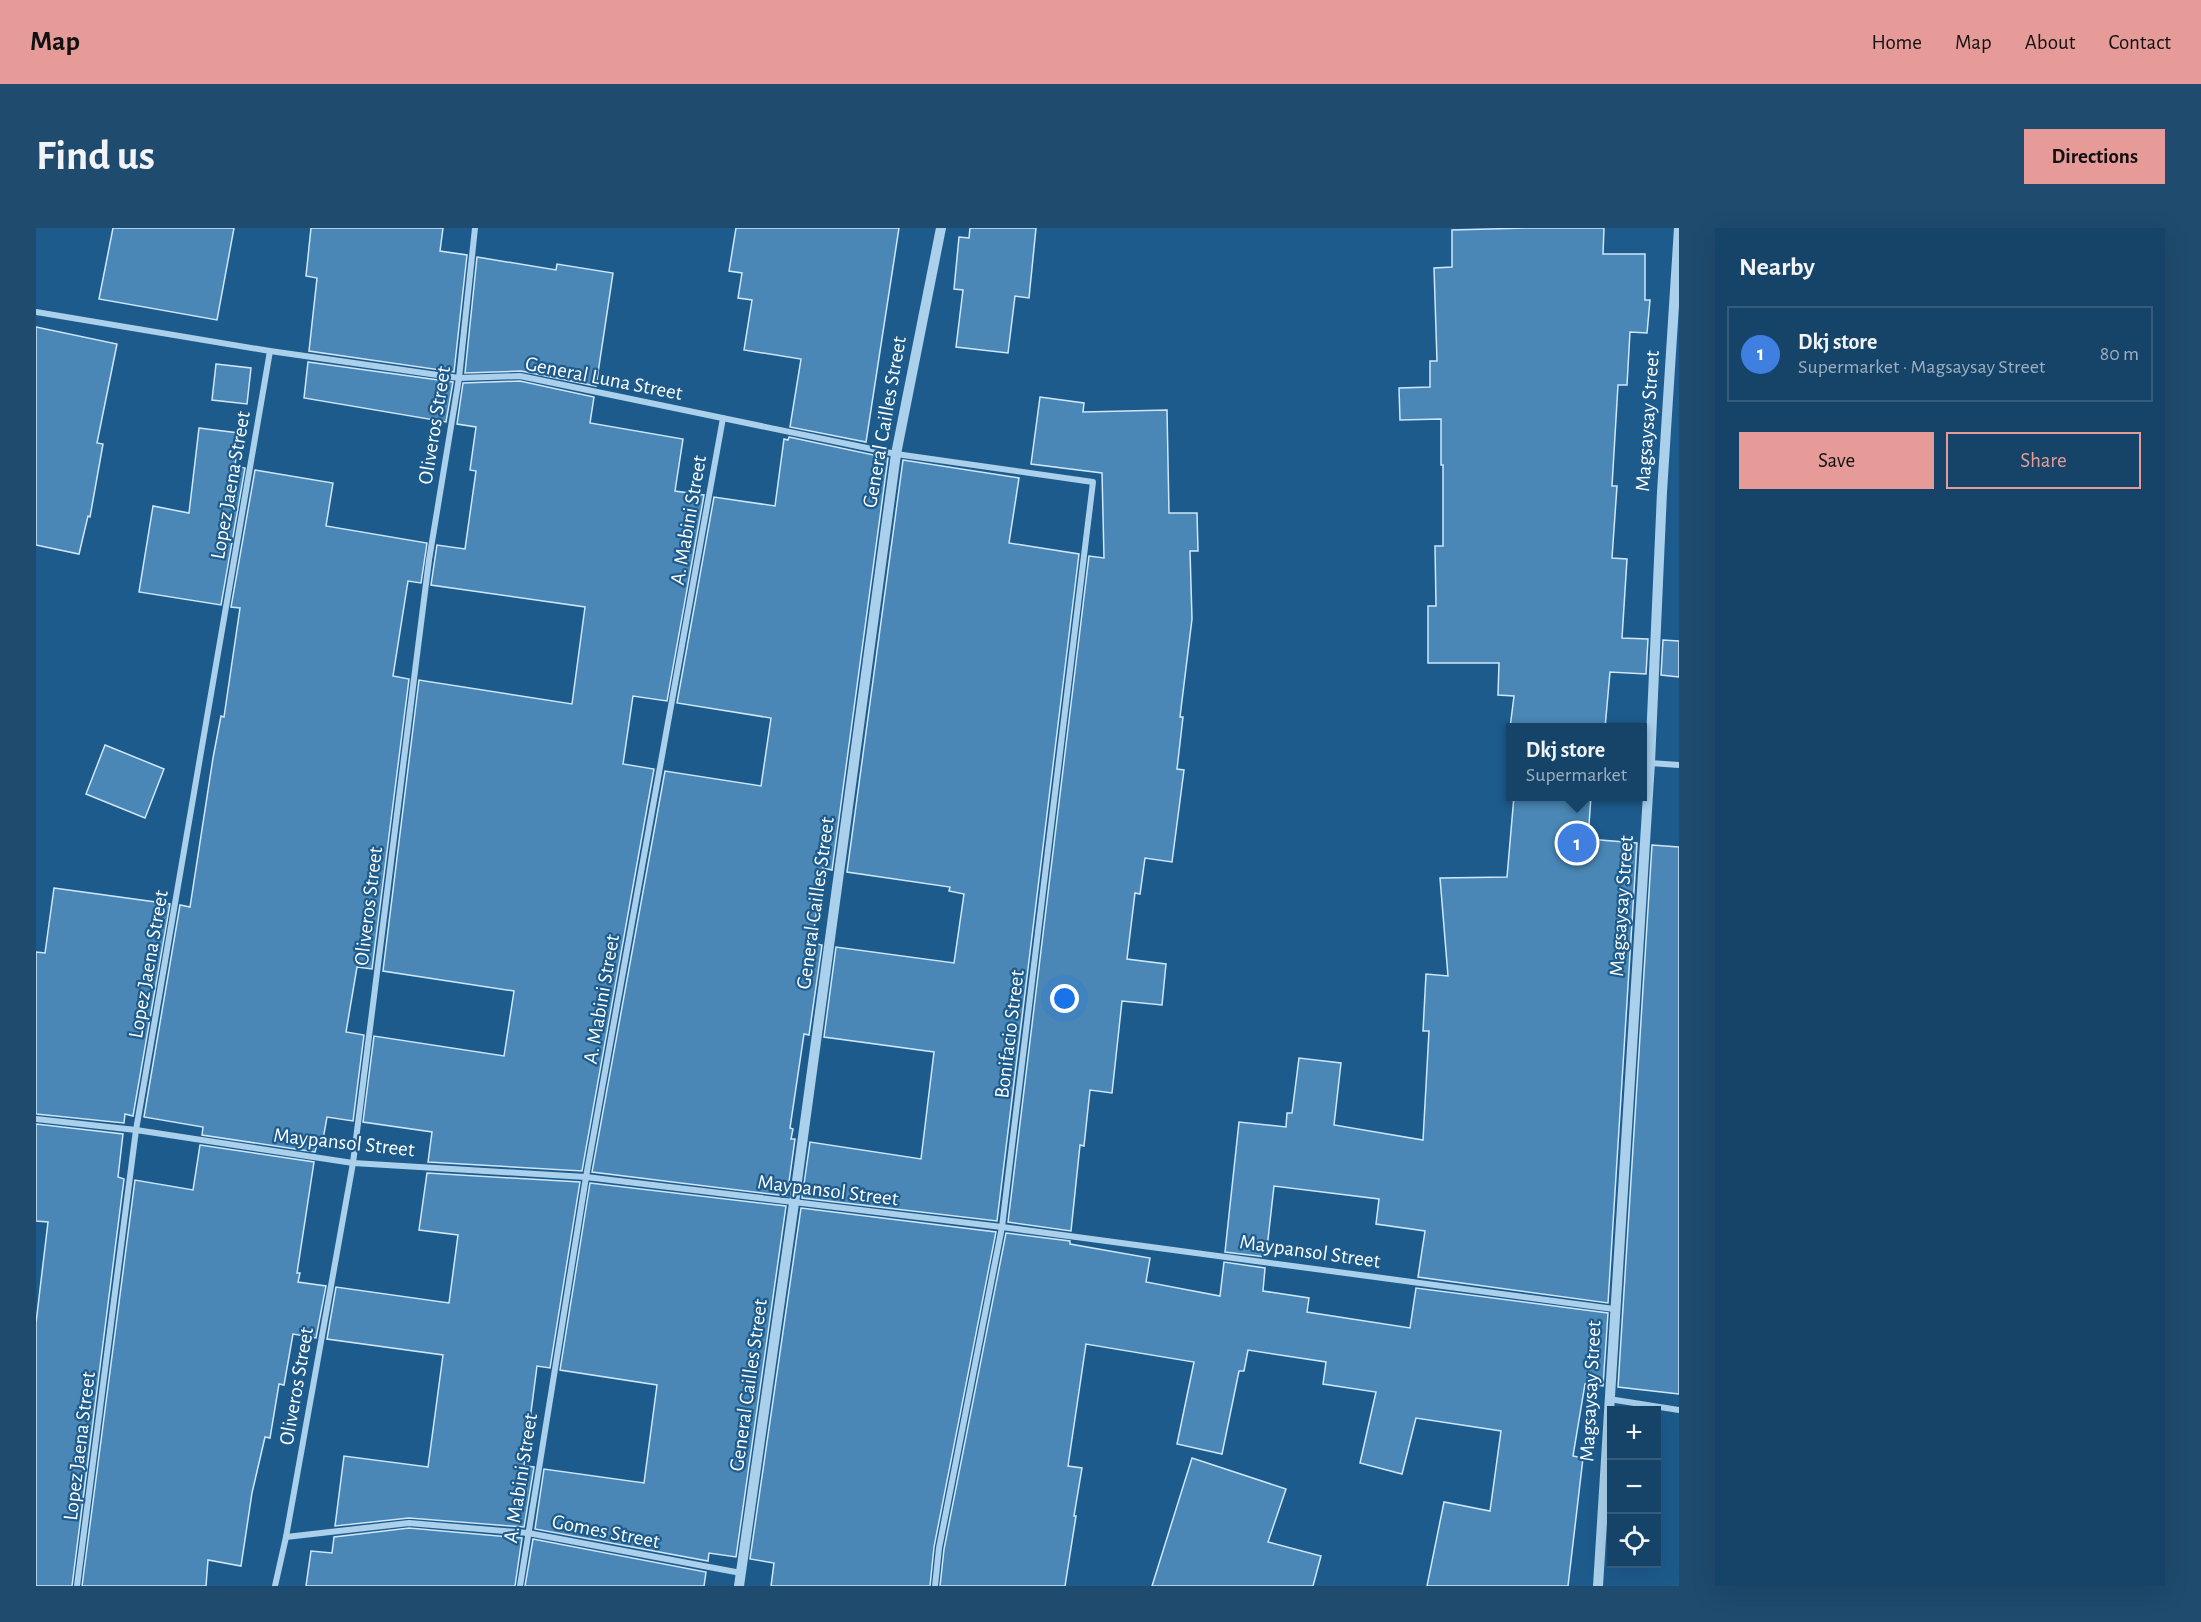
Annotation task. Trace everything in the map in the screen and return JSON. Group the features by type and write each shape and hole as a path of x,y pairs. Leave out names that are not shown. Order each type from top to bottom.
{"street":[{"name":"Oliveros Street","path":"274,1586 286,1538 353,1163 429,560 459,378 475,228"},
{"name":"General Cailles Street","path":"739,1586 794,1203 896,454 941,228"},
{"name":"Magsaysay Street","path":"1598,1586 1608,1399 1650,763 1662,492 1679,228"},
{"name":"General Luna Street","path":"36,312 270,351 459,378 520,376 896,454 1093,482"},
{"name":"Lopez Jaena Street","path":"77,1586 136,1130 270,351"},
{"name":"A. Mabini Street","path":"520,1586 586,1177 723,418"},
{"name":"Bonifacio Street","path":"935,1586 939,1548 1002,1227 1093,482"},
{"path":"1650,763 1679,765"},
{"name":"Maypansol Street","path":"36,1119 136,1130 353,1163 586,1177 1002,1227 1614,1309"},
{"path":"1608,1399 1679,1410"},
{"name":"Gomes Street","path":"286,1538 409,1523 528,1533 741,1573"}],"building":[{"path":"113,228 234,228 217,320 99,299"},
{"path":"311,228 443,228 440,251 467,255 454,372 309,351 317,278 306,276"},
{"path":"736,228 899,228 866,442 790,427 801,359 744,350 752,300 738,298 742,273 729,271"},
{"path":"970,228 1036,228 1029,298 1015,296 1008,353 956,347 963,290 954,289 959,237 969,238"},
{"path":"1604,228 1603,254 1645,254 1645,300 1650,300 1647,333 1630,332 1627,385 1618,385 1612,486 1617,486 1612,558 1627,559 1622,638 1648,639 1646,674 1610,672 1605,723 1511,723 1514,696 1498,695 1499,663 1428,663 1428,606 1436,606 1435,546 1443,546 1441,419 1400,420 1399,388 1430,387 1430,361 1437,361 1434,268 1452,267 1452,230"},
{"path":"477,257 556,270 557,264 613,273 596,386 521,371 465,373"},
{"path":"36,327 117,344 97,443 103,444 90,517 88,516 79,554 36,545"},
{"path":"308,362 453,382 446,422 304,398"},
{"path":"216,364 251,368 247,404 212,400"},
{"path":"520,381 594,397 590,423 683,439 675,491 704,495 667,701 633,696 623,764 654,769 582,1171 428,1162 432,1132 363,1122 374,1036 504,1056 514,991 383,971 419,680 572,704 585,607 431,585 437,545 465,549 476,471 470,470 476,427 457,424 463,383"},
{"path":"1040,397 1084,403 1083,412 1167,410 1169,513 1197,513 1198,551 1190,551 1192,619 1180,717 1183,717 1177,769 1184,770 1172,862 1145,858 1140,894 1135,893 1127,959 1166,964 1162,1005 1122,1001 1112,1093 1090,1090 1084,1146 1080,1145 1071,1231 1008,1222 1089,556 1104,558 1102,473 1031,464"},
{"path":"199,428 239,433 235,466 245,468 221,605 139,592 153,506 189,513"},
{"path":"789,437 888,458 832,870 823,868 812,943 822,945 809,1035 804,1034 790,1128 793,1129 791,1139 795,1139 787,1196 592,1172 665,771 761,786 771,718 677,703 714,497 775,506 784,439 788,440"},
{"path":"903,460 1019,478 1009,543 1079,554 997,1221 802,1198 810,1142 921,1159 934,1052 824,1037 836,947 954,963 964,894 949,891 950,887 847,872"},
{"path":"255,470 333,483 326,526 427,543 421,583 408,581 393,676 409,679 372,969 357,967 346,1032 364,1035 353,1121 327,1117 322,1145 317,1145 315,1152 202,1135 203,1127 144,1117 180,905 190,907 213,758 221,716 224,717 240,608 231,607"},
{"path":"1663,640 1679,641 1679,677 1661,675"},
{"path":"105,745 164,769 145,818 86,794"},
{"path":"1514,801 1591,801 1588,839 1637,843 1608,1303 1418,1277 1425,1231 1376,1224 1379,1199 1274,1186 1266,1257 1225,1252 1239,1122 1286,1127 1287,1113 1292,1113 1299,1058 1341,1063 1334,1125 1423,1140 1429,1031 1423,1031 1426,974 1448,976 1440,878 1507,877"},
{"path":"1652,845 1679,847 1679,1394 1618,1387"},
{"path":"54,888 170,904 133,1116 125,1114 124,1123 36,1114 36,952 45,953"},
{"path":"36,1124 123,1134 118,1177 124,1179 72,1586 36,1586 36,1323 48,1222 36,1221"},
{"path":"200,1145 314,1162 297,1273 300,1273 298,1282 326,1286 316,1338 293,1334 284,1385 279,1384 270,1438 265,1437 252,1493 241,1566 208,1560 206,1586 82,1586 135,1180 193,1190"},
{"path":"427,1173 580,1182 550,1368 537,1366 524,1466 534,1467 524,1527 409,1518 335,1526 344,1456 428,1467 443,1355 327,1339 336,1287 449,1303 458,1235 419,1230"},
{"path":"590,1183 786,1206 736,1557 709,1553 708,1561 535,1529 544,1469 644,1483 657,1385 560,1370"},
{"path":"801,1208 996,1232 934,1547 930,1586 771,1586 774,1563 750,1559"},
{"path":"1006,1233 1070,1241 1070,1244 1150,1258 1146,1282 1220,1296 1224,1262 1265,1268 1263,1291 1309,1298 1307,1312 1410,1328 1416,1288 1608,1313 1603,1386 1585,1384 1573,1456 1583,1458 1568,1586 1427,1586 1444,1502 1490,1511 1501,1431 1416,1418 1402,1474 1360,1463 1376,1392 1323,1384 1326,1362 1248,1350 1244,1371 1239,1371 1222,1454 1177,1444 1194,1362 1086,1344 1068,1466 1082,1468 1065,1586 940,1586 944,1549"},
{"path":"1192,1458 1286,1489 1268,1542 1321,1556 1313,1586 1152,1586"},
{"path":"409,1528 522,1538 515,1586 306,1586 311,1551 332,1553 334,1537"},
{"path":"533,1539 706,1572 704,1586 525,1586"}],"place":[{"name":"Dkj store","path":"1577,843"}]}
